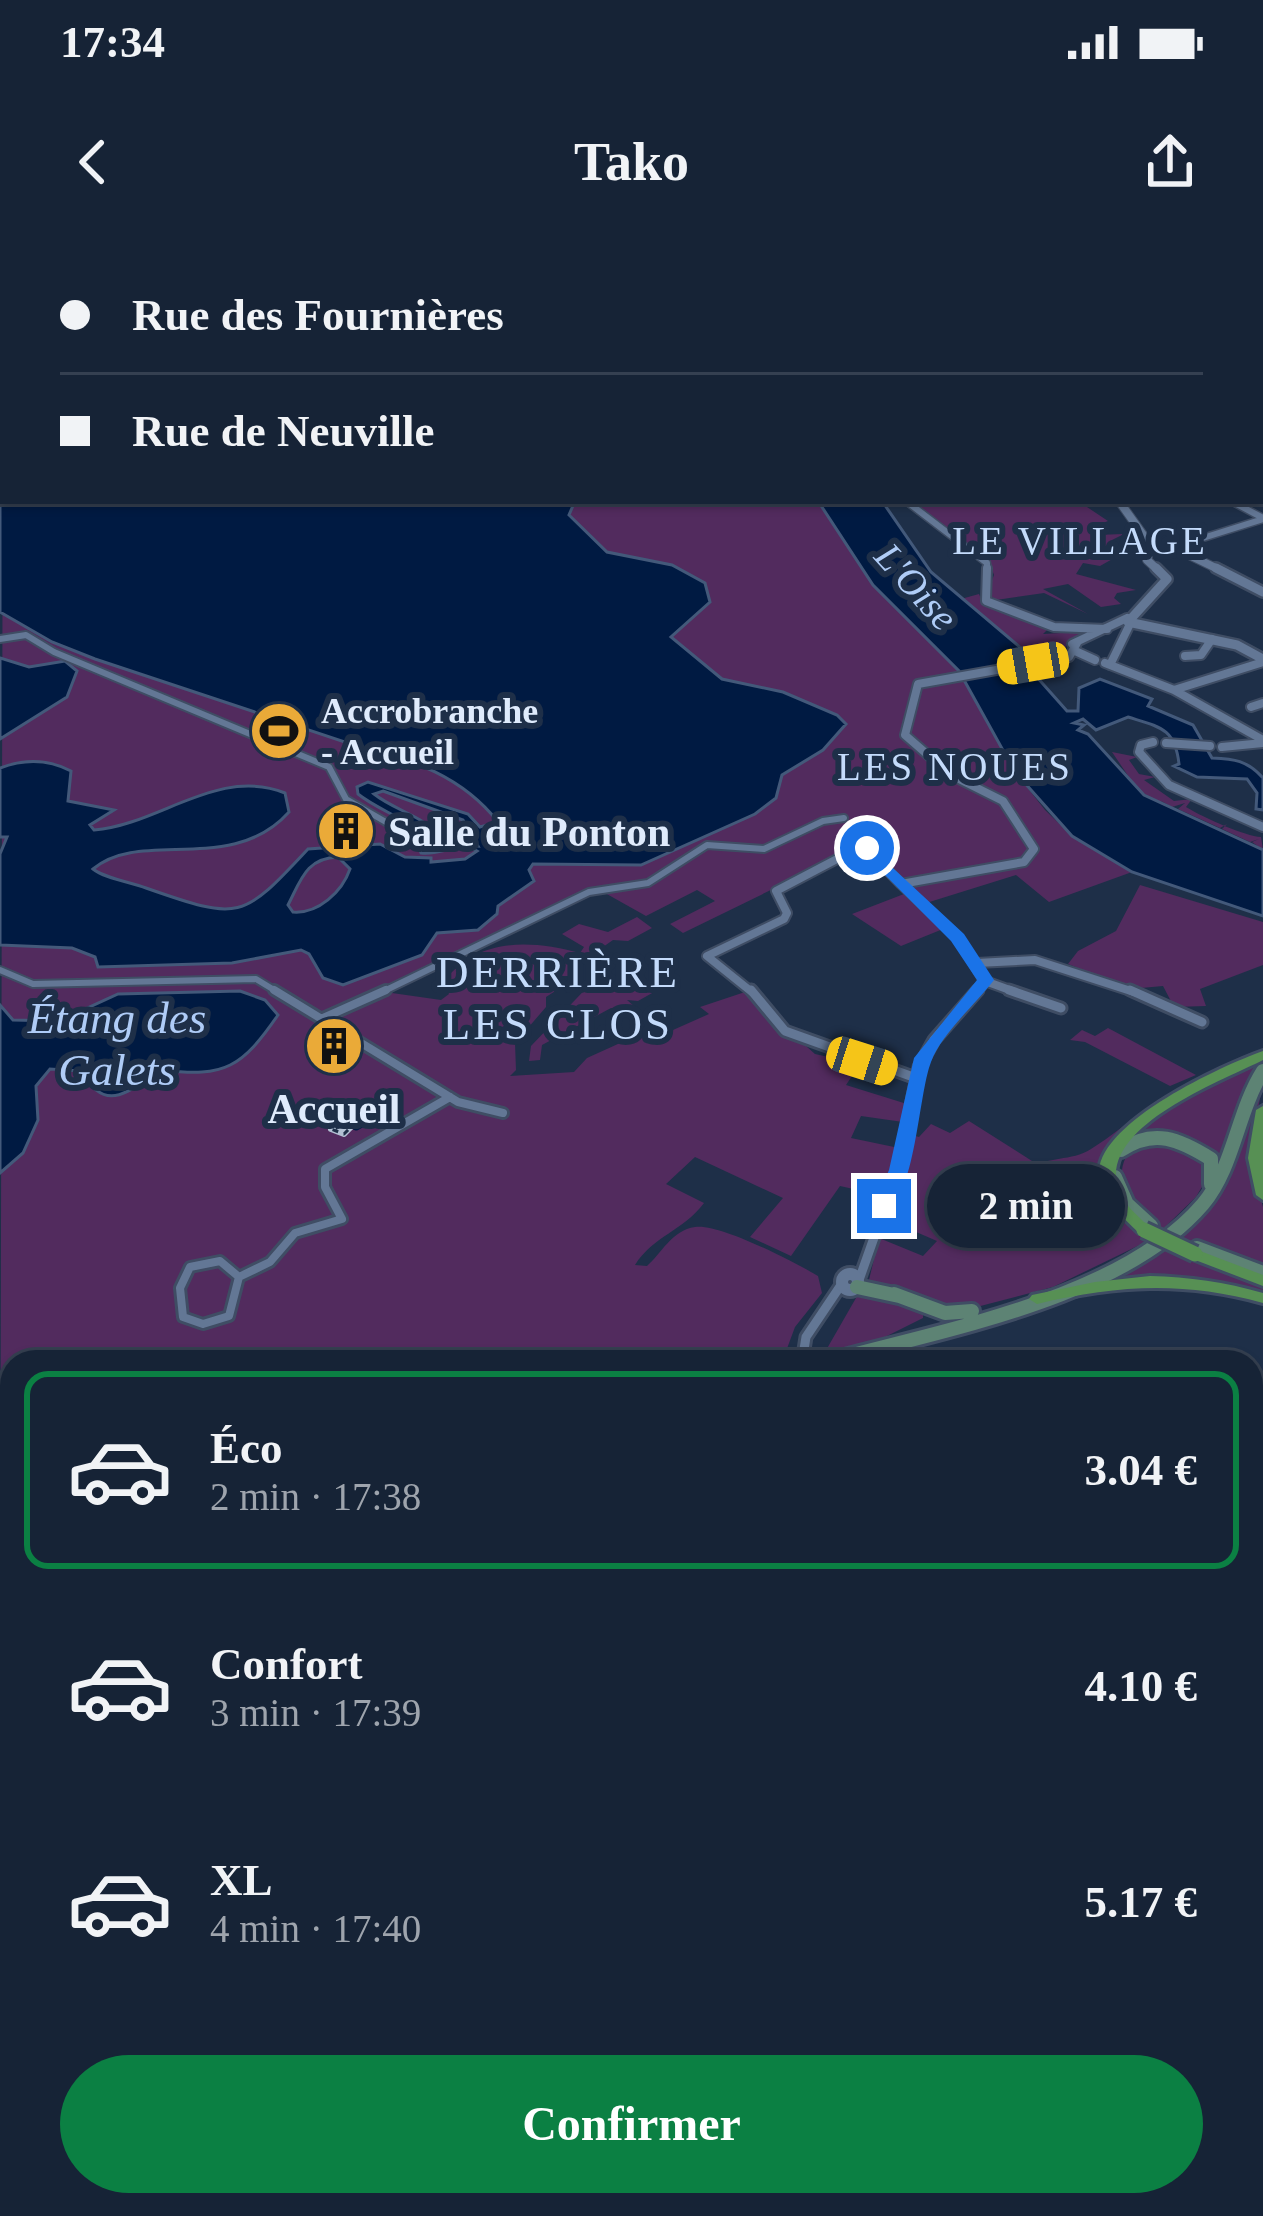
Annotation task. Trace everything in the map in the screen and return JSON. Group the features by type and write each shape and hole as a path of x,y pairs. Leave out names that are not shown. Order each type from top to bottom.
{"main road":[{"path":"1263,1055 1131,1127 1114,1143 1106,1162 1107,1184 1118,1205 1148,1228 1263,1277"},
{"path":"866,1350 1030,1301 1150,1250 1206,1200 1251,1089 1263,1074"},
{"path":"1263,1110 1255,1159 1263,1195"},
{"path":"1148,1228 1116,1182 1117,1157 1132,1140 1165,1135 1202,1149 1214,1167 1206,1200"},
{"path":"856,1283 956,1314 1144,1279 1201,1283 1263,1298"},
{"path":"894,1294 923,1306 931,1316 896,1341"}],"street":[{"path":"910,504 987,563 986,601 1057,627 1108,629 1132,624 1239,646 1262,660"},
{"path":"1121,504 1150,549 1148,562 1167,579 1108,664 1174,690 1263,742"},
{"path":"1236,504 1263,519"},
{"path":"1150,549 1168,548 1263,519"},
{"path":"1168,548 1263,592"},
{"path":"901,884 914,886 1024,862 1034,849 1004,801 951,775 904,735 919,683 1059,658 1108,629"},
{"path":"0,639 26,635 45,648 282,744 331,768 346,799 417,840"},
{"path":"1185,656 1202,655 1212,639"},
{"path":"1075,646 1093,659"},
{"path":"1174,690 1262,660"},
{"path":"1251,707 1261,700"},
{"path":"1153,742 1141,745 1139,752 1169,785 1263,827"},
{"path":"1222,747 1263,742"},
{"path":"1167,743 1210,746"},
{"path":"321,1018 493,942 589,892 648,883 707,845 764,849 834,819"},
{"path":"916,1078 794,1036 774,1022 749,988 707,956 784,919 787,913 776,891 785,883 856,849 868,850 977,963 986,980 1061,1008"},
{"path":"914,886 917,900"},
{"path":"977,963 1010,956 1053,960 1202,1022"},
{"path":"0,970 33,984 248,977 450,1097 473,1109 503,1114"},
{"path":"804,1350 806,1337 821,1315 856,1283 898,1170 916,1078 934,1040 986,980"},
{"path":"238,1276 270,1262 295,1233 342,1219 325,1187 326,1169 450,1097"},
{"path":"220,1261 238,1276 236,1304 229,1316 203,1324 183,1317 180,1288 194,1265 220,1261"}],"shaded area":[{"path":"3,504 820,504 873,585 959,671 1015,772 1045,810 1072,836 1132,872 1049,902 1016,875 923,904 865,844 683,933 670,924 715,901 697,890 646,916 605,893 590,893 385,992 441,1000 449,994 444,981 489,949 524,945 580,953 584,947 562,934 579,924 608,932 637,917 652,928 628,941 613,940 573,968 577,971 572,976 561,976 566,984 546,997 546,1007 515,1043 516,1070 510,1076 574,1072 587,1058 651,1029 664,1034 709,1014 700,1007 745,992 815,1054 860,1064 846,1085 907,1104 903,1122 861,1116 851,1138 899,1148 885,1196 840,1186 791,1256 750,1237 783,1198 695,1157 666,1184 704,1203 635,1265 647,1266 687,1229 707,1227 758,1245 818,1276 822,1293 795,1327 786,1350 1,1350"},
{"path":"914,504 1082,504 1108,521 1091,528 1096,535 1124,534 1110,541 1116,557 1100,566 1083,563 1076,574 1136,590 1117,593 1114,598 1121,604 1101,607 1068,584 1043,589 1088,614 1044,593 996,600 987,593 994,575 989,561"},
{"path":"979,594 984,606 1048,629 1043,634 1097,631 1066,646 1063,654 1025,662 1021,648 961,599"},
{"path":"1112,752 1137,757 1129,760 1139,774 1155,777 1144,780 1174,801 1192,799 1186,807 1224,826 1178,809 1185,803 1172,807 1161,801 1165,807 1137,789"},
{"path":"1222,829 1261,837 1263,850 1252,842 1259,839 1250,842"},
{"path":"1140,885 1263,922 1263,965 1200,989 1206,1006 1174,1007 1163,986 1130,989 1068,964 1078,951 1116,931"},
{"path":"904,894 943,929 901,946 852,914"},
{"path":"598,976 661,988 638,1001 627,1000 642,1013 611,1008 542,1045 540,1060 529,1061 531,1046"},
{"path":"1108,1028 1196,1075 1170,1086 1085,1042 1070,1040 1082,1030 1095,1036"},
{"path":"1263,1059 1237,1106 1220,1157 1168,1133 1132,1137 1142,1124"},
{"path":"1203,1077 1206,1081 1127,1128 1109,1146 1100,1166 1101,1188 1117,1213 1150,1240 1053,1287 965,1310 869,1280 879,1238 923,1256 937,1241 886,1219 912,1135 919,1137 931,1124 950,1133 969,1121 1032,1161 1025,1167 1029,1170 1091,1149 1158,1101"},
{"path":"1263,1083 1249,1156 1263,1207 1263,1268 1178,1237"},
{"path":"1138,1141 1198,1151 1210,1173 1196,1197 1163,1229 1140,1211 1125,1189 1123,1166"},
{"path":"1163,1247 1263,1287 1263,1295 1180,1276 1098,1282"},
{"path":"860,1291 923,1311 923,1318 879,1340 826,1350"}],"water":[{"path":"0,504 574,504 569,515 607,552 672,565 705,583 710,602 671,637 722,679 783,692 837,715 846,724 823,750 782,775 776,798 755,814 641,865 533,864 529,870 534,881 498,906 497,914 478,930 437,933 422,955 343,985 323,978 309,954 301,950 232,963 98,967 95,957 72,948 0,945 0,854 7,837 0,837 0,768 36,762 71,771 68,801 114,810 90,825 94,830 236,787 285,793 289,812 266,831 241,842 136,852 113,857 93,869 221,909 253,901 308,849 380,844 405,857 431,858 431,862 465,859 477,851 421,853 425,840 420,833 358,794 357,787 368,782 468,814 480,827 498,822 470,794 416,764 357,754 345,742 52,642 0,612","holes":["383,791 463,820 478,846 434,843 436,832 429,826 374,794","338,857 350,869 341,886 320,905 302,912 293,912 288,905 306,872 319,861"]},
{"name":"L'Oise","path":"820,504 884,504 931,572 1021,648 1027,666 1067,711 1078,711 1079,688 1100,679 1152,699 1148,706 1193,725 1212,758 1240,762 1257,772 1263,778 1263,810 1256,809 1257,793 1247,779 1197,777 1174,766 1179,764 1174,743 1157,727 1128,717 1096,730 1083,719 1074,723 1084,725 1078,730 1088,734 1144,795 1263,850 1263,916 1132,872 1072,836 1015,772 959,671 873,585"},
{"path":"0,658 29,667 65,661 77,671 67,697 0,739"},
{"name":"Étang des Galets","path":"240,991 265,1000 278,1015 242,1057 217,1070 163,1070 128,1091 109,1096 90,1085 80,1071 50,1069 36,1086 38,1120 23,1153 0,1173 0,1005 13,1020 59,1021 118,994"}],"waterway":[{"path":"355,1116 366,1118 367,1120 356,1126 357,1121 347,1121 355,1116"}],"railway":[{"path":"355,1114 359,1118 337,1128 351,1127 344,1134 331,1129 355,1114"}],"place":[{"name":"Accrobranche - Accueil","path":"279,731"},
{"name":"Salle du Ponton","path":"346,831"},
{"name":"Accueil","path":"334,1046"}],"district":[{"name":"LE VILLAGE","path":"1080,540"},
{"name":"LES NOUES","path":"955,766"},
{"name":"DERRIÈRE LES CLOS","path":"558,997"}],"route":[{"path":"867,848 958,938 986,980 922,1058 898,1170 884,1206"}]}
